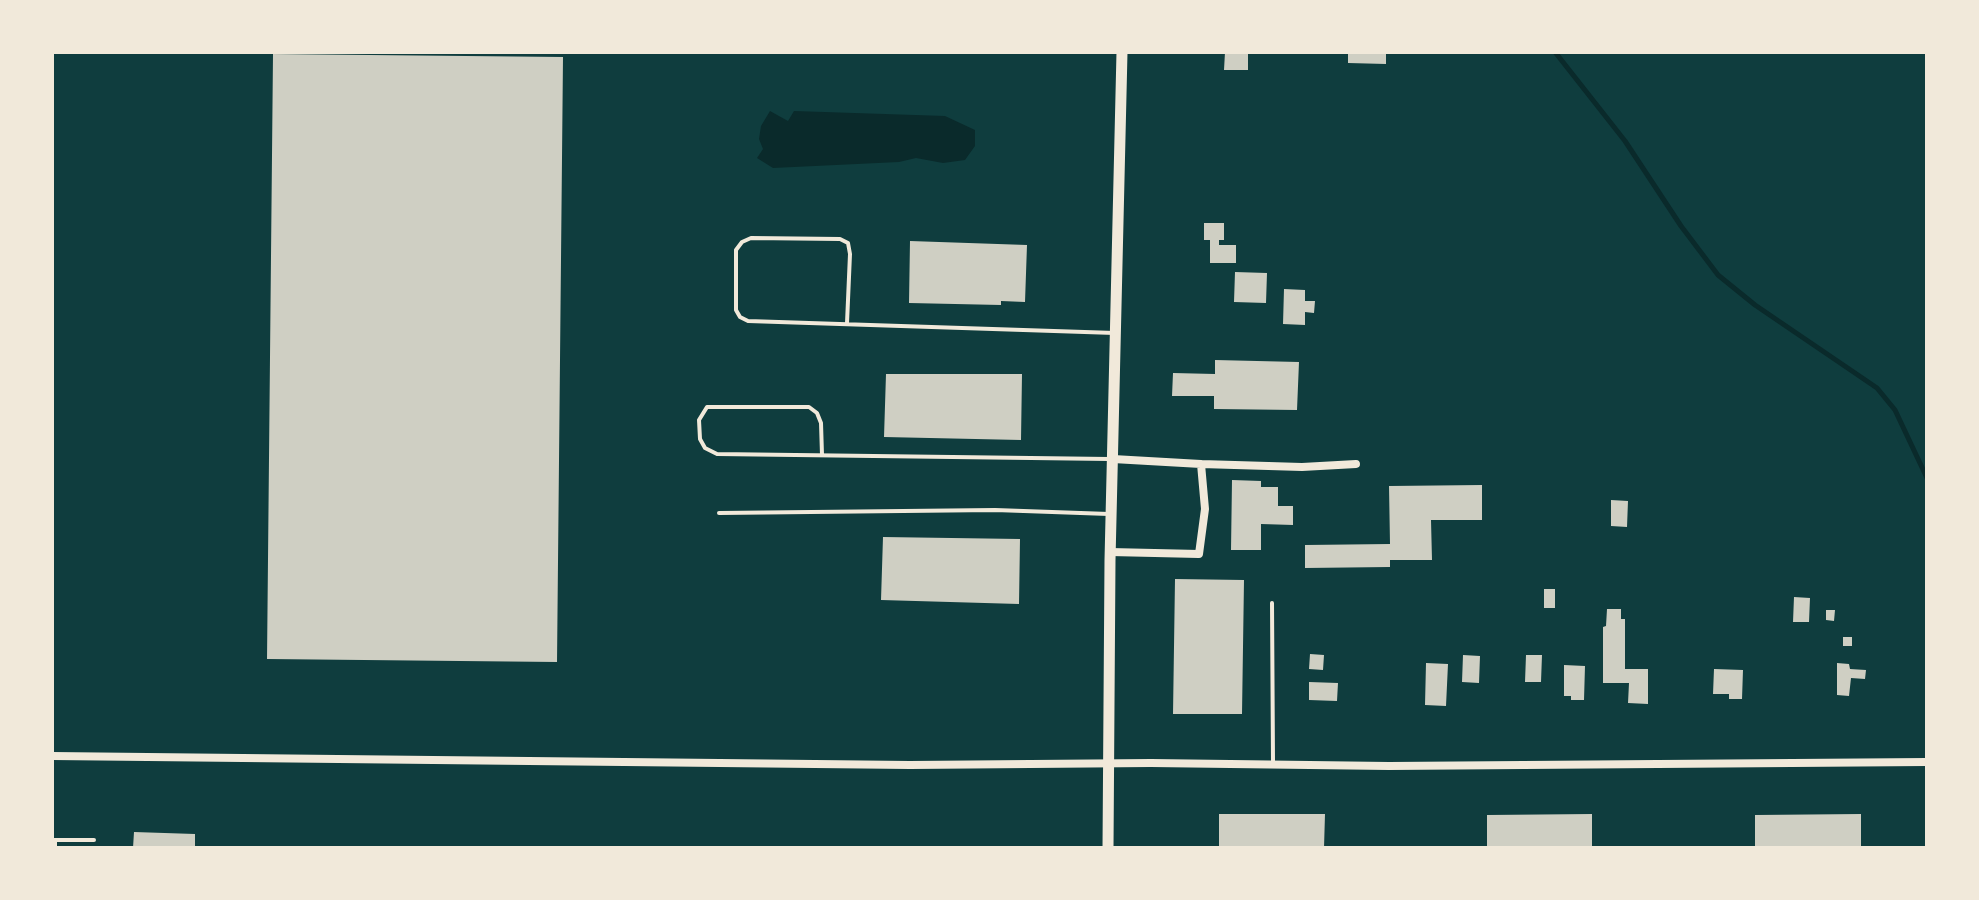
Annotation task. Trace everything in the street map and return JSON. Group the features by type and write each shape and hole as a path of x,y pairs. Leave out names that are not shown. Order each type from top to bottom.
{"main road":[{"path":"1108,848 1110,552 1122,52"}],"street":[{"path":"1113,459 1302,467 1356,464"},
{"path":"1110,552 1199,554 1205,509 1201,464"},
{"path":"52,756 910,765 1769,765 1927,762"}],"lane":[{"path":"847,323 848,243 840,239 751,238 742,242 736,250 736,310 740,317 748,321 1116,333"},
{"path":"822,455 821,423 817,413 809,407 707,407 699,420 700,439 705,448 717,454 1113,459"},
{"path":"719,513 995,510 1111,514"},
{"path":"1272,603 1273,765"},
{"path":"55,848 54,840 94,840"}],"water":[{"path":"770,111 788,121 794,111 945,116 975,130 975,146 965,160 943,163 916,158 899,162 773,168 757,158 763,149 759,139 761,126"}],"building":[{"path":"1225,52 1248,52 1248,70 1224,70"},
{"path":"1348,52 1386,52 1386,64 1348,63"},
{"path":"273,54 563,57 557,662 267,659"},
{"path":"1204,223 1224,223 1224,240 1219,240 1219,245 1236,245 1236,263 1210,263 1210,240 1204,240"},
{"path":"910,241 1027,245 1025,302 1001,301 1001,305 909,303"},
{"path":"1235,272 1267,273 1266,303 1234,302"},
{"path":"1284,289 1305,290 1305,301 1315,301 1314,313 1305,312 1305,325 1283,324"},
{"path":"1215,360 1299,362 1297,410 1214,409 1214,396 1172,396 1173,373 1215,374"},
{"path":"886,374 1022,374 1021,440 884,437"},
{"path":"1232,480 1261,481 1261,487 1278,487 1278,506 1293,506 1293,525 1261,524 1261,550 1231,550"},
{"path":"1482,485 1482,520 1431,520 1432,560 1390,560 1390,567 1305,568 1305,545 1390,544 1389,486"},
{"path":"1611,500 1628,501 1627,527 1611,526"},
{"path":"883,537 1020,539 1019,604 881,600"},
{"path":"1175,579 1244,580 1242,714 1173,714"},
{"path":"1544,589 1555,589 1555,608 1544,608"},
{"path":"1794,597 1810,598 1809,622 1793,622"},
{"path":"1607,609 1621,609 1621,619 1625,619 1625,669 1648,669 1648,704 1628,703 1629,683 1603,683 1603,627 1606,626"},
{"path":"1826,610 1835,610 1834,621 1826,620"},
{"path":"1843,637 1852,637 1852,646 1843,646"},
{"path":"1310,654 1324,655 1323,670 1309,669"},
{"path":"1463,655 1480,656 1479,683 1462,682"},
{"path":"1526,655 1542,655 1541,682 1525,682"},
{"path":"1426,663 1448,664 1446,706 1425,705"},
{"path":"1837,663 1849,664 1850,669 1866,670 1865,679 1851,678 1849,696 1837,695"},
{"path":"1564,665 1585,666 1584,700 1571,700 1571,696 1564,696"},
{"path":"1714,669 1743,670 1742,699 1729,699 1729,694 1713,694"},
{"path":"1309,682 1338,683 1337,701 1309,700"},
{"path":"1219,814 1325,814 1324,848 1219,848"},
{"path":"1592,814 1592,848 1487,848 1487,815"},
{"path":"1861,814 1861,848 1755,848 1755,815"},
{"path":"134,832 195,834 195,848 133,848"}],"waterway":[{"path":"1555,52 1625,141 1681,226 1718,275 1755,305 1877,388 1895,410 1927,478"}]}
